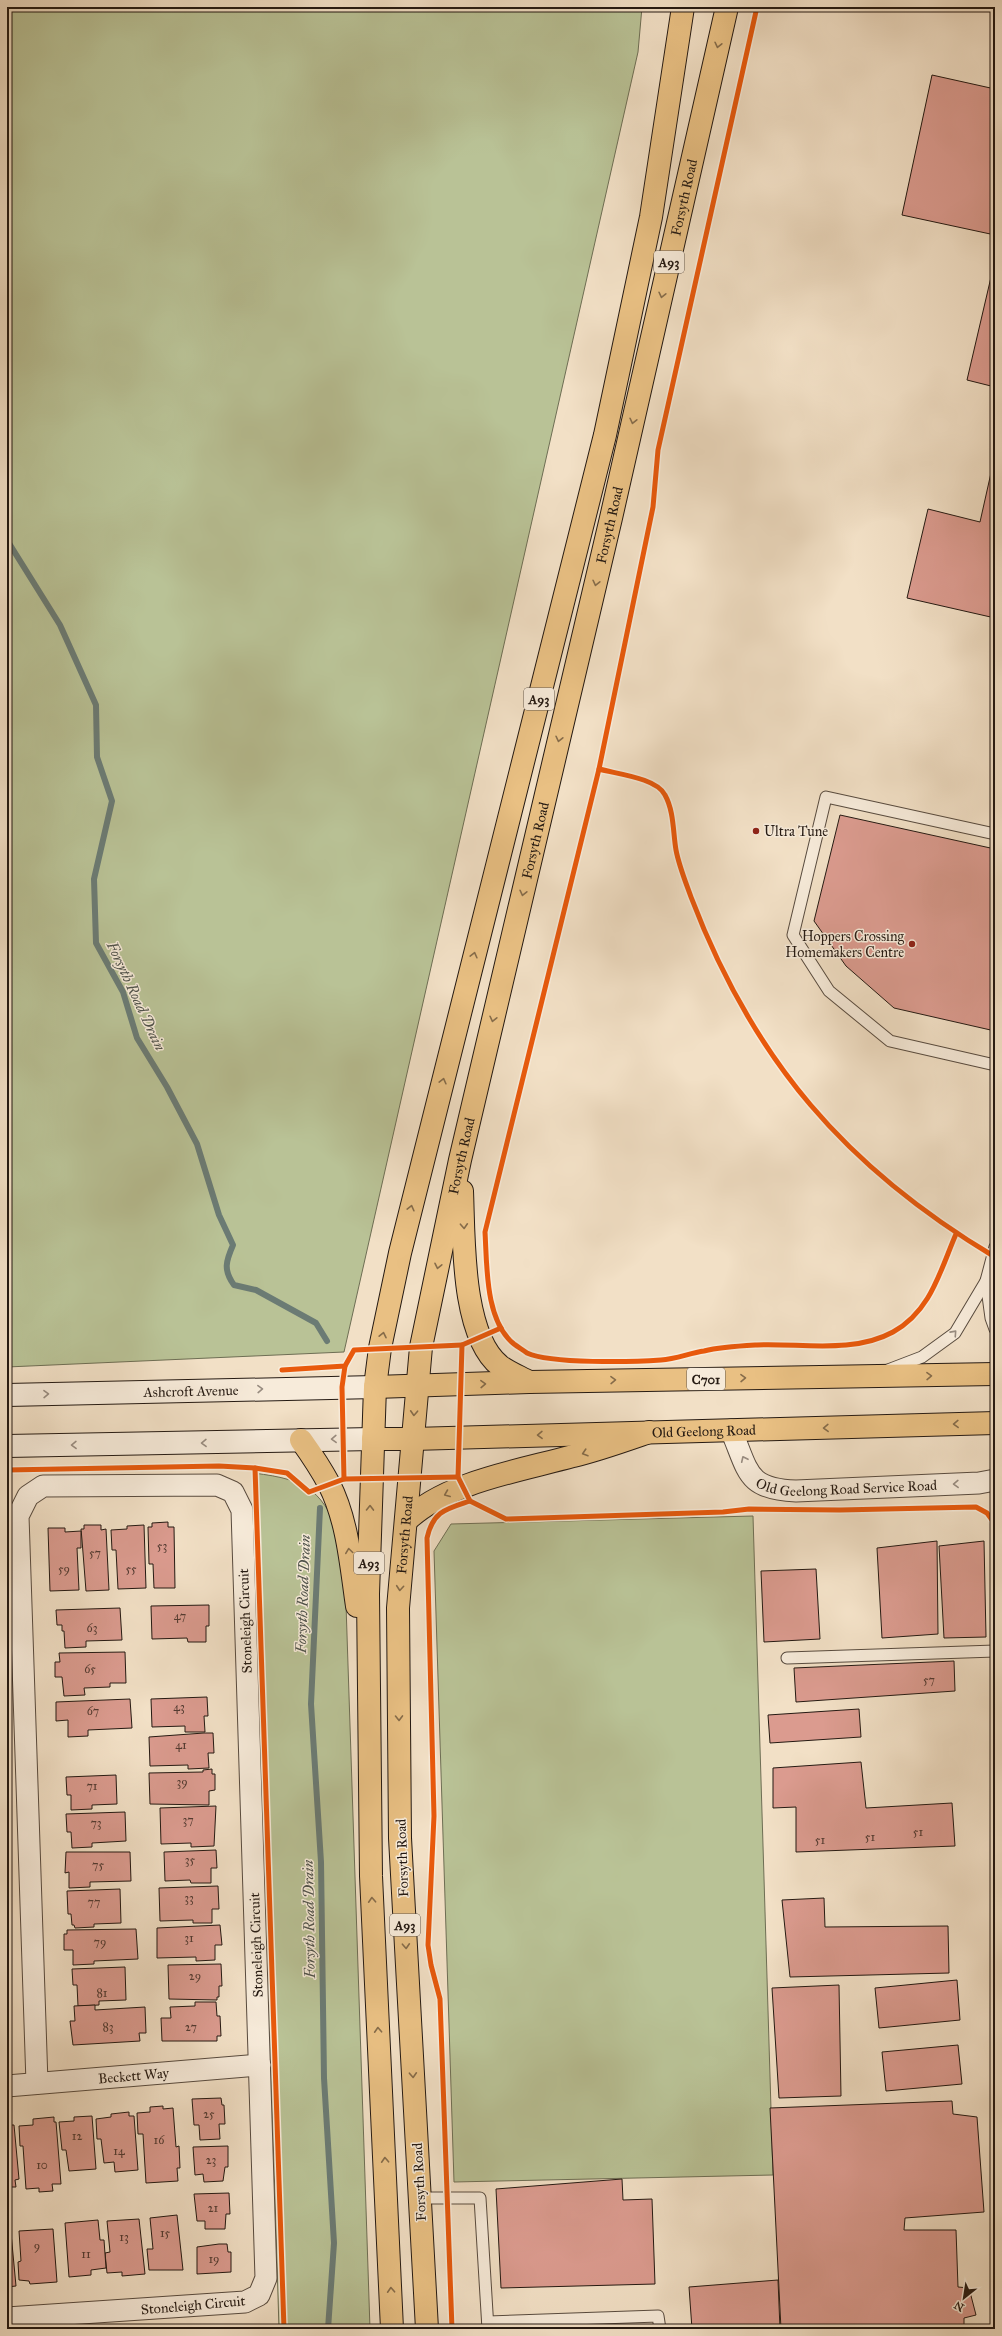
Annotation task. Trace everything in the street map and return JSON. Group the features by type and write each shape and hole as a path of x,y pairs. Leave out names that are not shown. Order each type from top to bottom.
{"main road":[{"name":"Forsyth Road","path":"392,2329 371,1876 368,1594 372,1439 375,1387 380,1348 400,1253 605,435 651,217 683,7"},
{"name":"Forsyth Road","path":"427,2329 400,1838 398,1608 420,1347 460,1160 611,518 727,7"},
{"path":"460,1160 467,1287 473,1315 487,1352 499,1365 529,1382"},
{"name":"C701","path":"375,1387 529,1382 995,1374"},
{"name":"Ashcroft Avenue","path":"7,1395 375,1387"},
{"name":"Old Geelong Road","path":"372,1439 413,1440 995,1423"},
{"path":"406,1521 418,1509 433,1499 463,1487 649,1432"},
{"path":"7,1446 372,1439"},
{"path":"301,1440 329,1484 346,1534 369,1686"}],"street":[{"name":"Old Geelong Road Service Road","path":"731,1430 752,1478 764,1487 772,1489 820,1490 979,1483 995,1480"},
{"name":"Stoneleigh Circuit","path":"7,2318 245,2302 259,2295 266,2278 242,1518 239,1500 233,1492 217,1485 43,1486 28,1496 18,1516 36,2083"},
{"name":"Beckett Way","path":"7,2086 260,2065"}],"lane":[{"path":"995,834 826,797 793,935 829,991 890,1042 995,1065"},
{"path":"871,1376 922,1357 950,1337 966,1318 986,1281 994,1252"},
{"path":"986,1281 991,1318 995,1329"},
{"path":"788,1658 995,1651"},
{"path":"420,2198 480,2198 488,2325 658,2316 660,2329"}],"green space":[{"path":"7,7 642,7 638,52 344,1352 7,1367"},
{"path":"253,1473 289,1480 312,1491 321,1500 329,1512 344,1544 370,2329 279,2329"},
{"path":"753,1516 773,2175 454,2182 434,1551 451,1524"}],"building":[{"path":"932,75 995,89 995,235 902,215"},
{"path":"995,260 995,387 967,380"},
{"path":"995,455 995,618 907,598 928,509 980,522"},
{"name":"Hoppers Crossing Homemakers Centre","path":"840,815 995,849 995,1031 894,1008 846,966 814,921"},
{"path":"168,1522 168,1527 174,1527 175,1588 154,1588 153,1564 149,1564 148,1527 152,1527 152,1523"},
{"path":"84,1525 101,1525 101,1530 106,1529 109,1590 86,1591 81,1529 84,1529"},
{"path":"144,1525 146,1588 118,1589 116,1550 112,1550 111,1530 127,1529 127,1526"},
{"path":"48,1528 65,1528 65,1532 81,1531 81,1548 77,1548 79,1590 50,1591"},
{"path":"937,1541 938,1634 882,1638 877,1548"},
{"path":"984,1541 986,1637 944,1638 939,1546"},
{"path":"816,1569 820,1639 764,1642 761,1571"},
{"path":"209,1605 209,1626 206,1626 206,1642 188,1642 187,1638 152,1639 151,1606"},
{"path":"120,1608 122,1640 86,1641 86,1647 65,1648 64,1631 62,1631 62,1625 57,1625 56,1610"},
{"path":"125,1652 126,1683 110,1683 110,1687 84,1688 85,1695 64,1696 62,1677 55,1677 55,1662 60,1662 59,1653"},
{"path":"954,1661 955,1691 796,1702 794,1668"},
{"path":"207,1697 208,1716 204,1716 205,1732 185,1732 185,1726 152,1727 151,1699"},
{"path":"130,1699 132,1728 88,1730 88,1736 68,1737 68,1720 56,1721 56,1702"},
{"path":"859,1709 861,1737 770,1743 768,1715"},
{"path":"213,1733 214,1753 208,1753 209,1768 188,1769 188,1765 150,1766 149,1737"},
{"path":"861,1762 866,1808 952,1803 955,1846 796,1852 796,1807 773,1808 773,1768"},
{"path":"212,1769 212,1774 215,1774 215,1790 209,1791 209,1805 150,1804 149,1773 203,1772 203,1770"},
{"path":"116,1775 117,1804 92,1805 92,1809 71,1810 71,1795 67,1795 66,1777"},
{"path":"216,1806 214,1846 191,1847 191,1843 161,1844 160,1808"},
{"path":"125,1812 126,1841 92,1843 92,1847 72,1848 71,1832 67,1832 66,1814"},
{"path":"216,1850 217,1868 211,1868 211,1883 191,1883 190,1880 165,1881 164,1852"},
{"path":"66,1852 130,1852 131,1881 90,1882 90,1887 69,1888 69,1872 65,1873"},
{"path":"218,1886 219,1909 212,1909 212,1923 193,1923 193,1920 160,1921 159,1888"},
{"path":"120,1889 121,1923 94,1924 94,1927 75,1928 74,1925 72,1925 71,1914 68,1914 67,1891"},
{"path":"824,1898 825,1927 948,1926 949,1973 790,1977 782,1900"},
{"path":"220,1925 222,1945 215,1945 215,1960 196,1961 196,1957 157,1958 157,1928"},
{"path":"136,1929 138,1959 94,1961 94,1964 73,1965 73,1950 64,1950 64,1934 67,1934 67,1930"},
{"path":"221,1964 222,1986 219,1986 219,1997 217,1997 217,2000 169,1999 168,1965"},
{"path":"125,1967 126,2000 99,2001 99,2005 78,2006 77,1985 73,1985 72,1969"},
{"path":"957,1980 960,2020 879,2028 875,1988"},
{"path":"839,1985 841,2096 779,2098 772,1988"},
{"path":"195,2002 216,2002 217,2016 220,2016 221,2036 217,2036 217,2041 162,2041 161,2018 171,2018 170,2007 195,2006"},
{"path":"95,2005 95,2010 145,2007 146,2033 139,2033 140,2041 73,2045 70,2021 75,2021 74,2006"},
{"path":"958,2045 962,2084 886,2091 882,2052"},
{"path":"221,2098 222,2105 224,2105 225,2124 219,2124 220,2139 200,2140 199,2125 194,2125 192,2099"},
{"path":"952,2101 953,2114 977,2117 984,2212 905,2218 904,2230 956,2230 958,2287 969,2288 976,2315 964,2318 964,2329 781,2329 770,2108"},
{"path":"163,2106 163,2109 173,2108 176,2147 179,2146 180,2168 177,2168 178,2181 146,2183 143,2134 138,2134 137,2113 150,2112 150,2107"},
{"path":"129,2112 129,2116 134,2116 138,2170 115,2172 114,2162 104,2163 101,2139 97,2139 96,2119 111,2117 111,2114"},
{"path":"92,2116 96,2169 69,2171 66,2150 62,2150 59,2122 74,2121 74,2117"},
{"path":"54,2117 54,2122 56,2122 61,2184 52,2184 53,2191 39,2192 39,2188 26,2189 23,2146 20,2146 19,2126 33,2125 33,2119"},
{"path":"7,2121 10,2121 10,2125 14,2125 19,2179 15,2180 16,2187 7,2187"},
{"path":"228,2146 228,2167 225,2167 223,2181 204,2182 203,2174 195,2175 193,2147"},
{"path":"622,2179 623,2200 652,2199 655,2284 501,2288 496,2189"},
{"path":"229,2193 230,2214 226,2214 225,2229 205,2229 205,2221 197,2221 194,2194"},
{"path":"177,2215 183,2270 149,2270 147,2249 153,2249 150,2218"},
{"path":"139,2219 145,2274 122,2276 122,2272 107,2273 105,2253 110,2252 107,2221"},
{"path":"98,2220 100,2240 104,2240 106,2268 91,2270 91,2275 69,2277 65,2223"},
{"path":"53,2229 57,2282 30,2284 29,2281 19,2280 18,2262 21,2261 19,2231"},
{"path":"11,2233 16,2286 7,2287 7,2234"},
{"path":"227,2244 228,2252 231,2252 231,2272 197,2274 197,2247"},
{"path":"778,2280 780,2329 692,2329 689,2287"}],"waterway":[{"name":"Forsyth Road Drain","path":"7,540 60,625 96,705 97,757 112,801 94,879 96,943 123,992 137,1038 167,1087 197,1144 219,1215 233,1245 227,1261 228,1275 234,1285 256,1290 316,1323 327,1341"},
{"name":"Forsyth Road Drain","path":"320,1508 311,1704 321,1862 324,2078 334,2243 328,2329"}],"cycle path":[{"path":"757,7 658,450 653,507 599,769 485,1232 489,1292 498,1321 505,1334 514,1344 527,1353 538,1357 573,1361 648,1361 737,1346 826,1346 861,1343 877,1339 893,1332 917,1313 933,1289 956,1234"},
{"path":"599,769 626,775 654,784 661,789 665,795 672,815 676,850 681,868 691,897 716,956 744,1010 775,1059 810,1105 850,1147 893,1186 942,1223 995,1257"},
{"path":"452,2329 440,1999 431,1965 428,1945 434,1816 427,1538 433,1522 442,1512 470,1501 458,1477 462,1345 501,1328"},
{"path":"282,1370 345,1366 354,1350 462,1345"},
{"path":"344,1479 342,1387 345,1366"},
{"path":"7,1470 219,1466 255,1468 287,1473 309,1492 344,1479 458,1477"},
{"path":"255,1468 284,2329"},
{"path":"470,1501 506,1519 723,1512 749,1509 840,1510 976,1507 987,1513 995,1524"}],"place":[{"name":"Ultra Tune","path":"756,831"},
{"name":"Hoppers Crossing Homemakers Centre","path":"912,944"}]}
